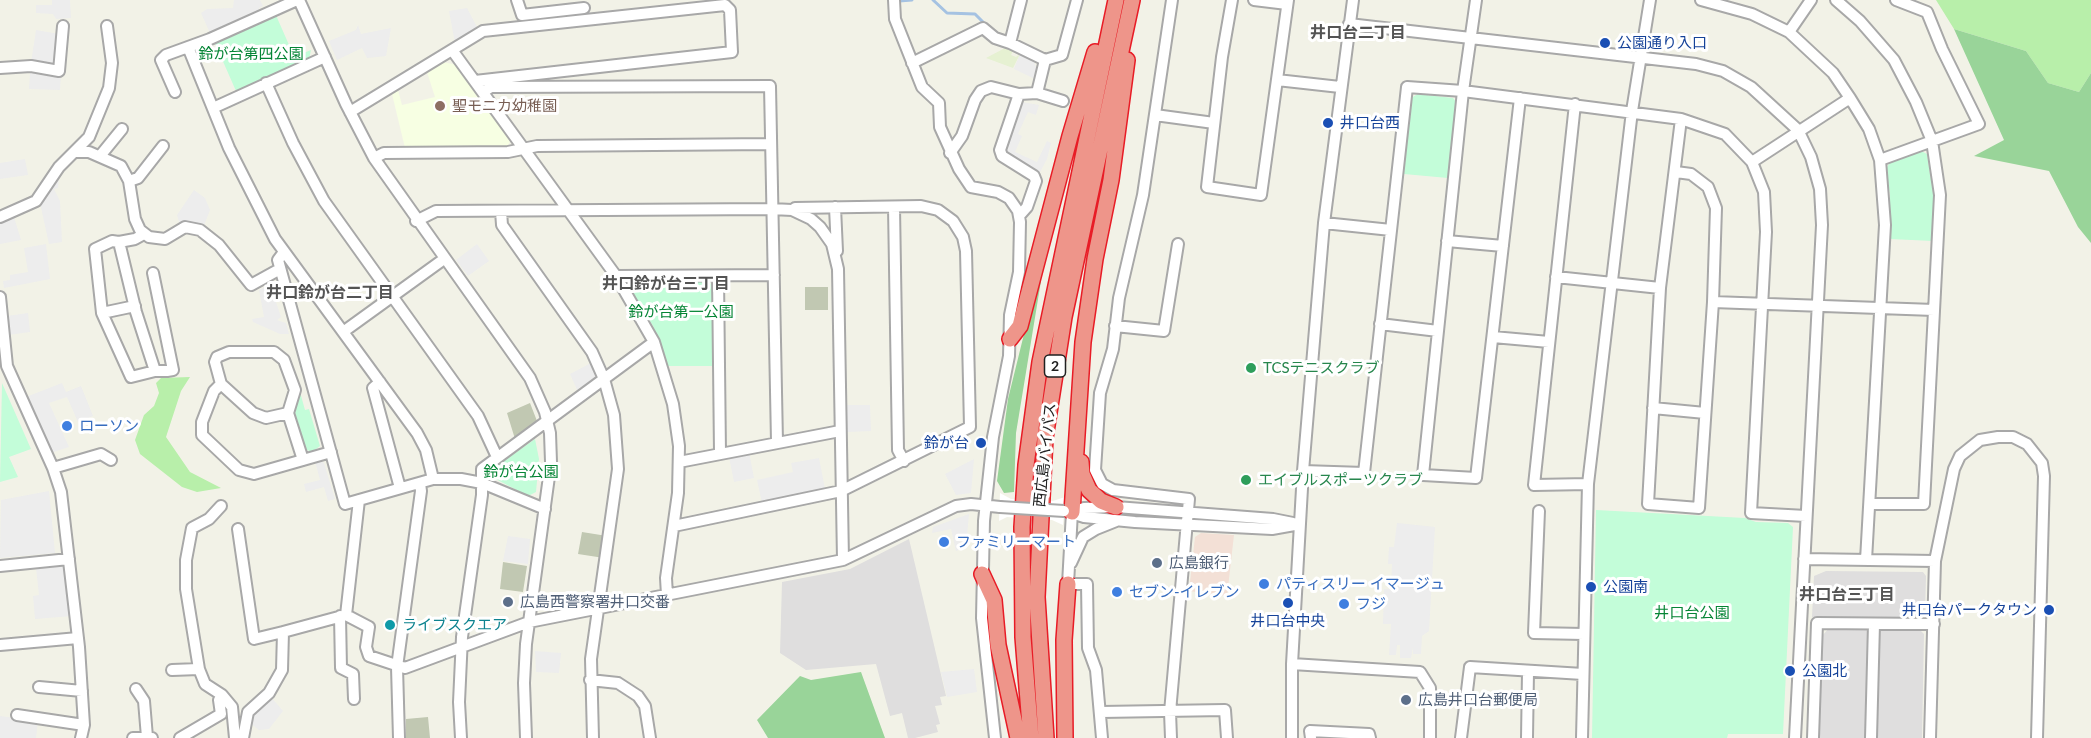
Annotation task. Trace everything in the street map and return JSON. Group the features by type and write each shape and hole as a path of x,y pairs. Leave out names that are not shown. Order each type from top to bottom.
{"highway":[{"path":"1010,339 1020,326 1070,136 1115,0"},
{"name":"西広島バイパス","path":"1031,738 1023,637 1022,527 1026,465 1040,362 1115,0"},
{"path":"1068,511 1083,342 1095,259 1111,180 1133,0"},
{"name":"西広島バイパス","path":"1046,738 1037,597 1045,438 1066,306 1133,0"},
{"path":"1077,429 1085,484 1116,514"},
{"path":"982,574 994,600 998,645 1018,738"},
{"path":"1065,738 1064,640 1068,577"}],"street":[{"path":"175,92 161,60 298,0 374,158 416,221 530,378 548,422 551,462 529,622 524,683 526,738"},
{"path":"517,0 522,15 584,8"},
{"path":"894,0 896,20 912,63 924,90 939,103 940,127 950,153 971,187 1004,195 1015,206 1019,216 1020,263 1010,315 1010,339 992,443 982,574 983,632 995,738"},
{"path":"1010,43 1019,0"},
{"path":"912,63 983,28 995,38 1045,60 1062,55 1077,0"},
{"path":"1171,738 1170,711 1189,499 1113,490 1102,484 1095,470 1100,393 1113,349 1119,298 1143,195 1172,0"},
{"path":"1232,0 1207,187 1261,195 1287,2 1254,0"},
{"path":"1292,738 1292,664 1303,471 1324,223 1353,0"},
{"path":"1476,0 1463,91 1423,475 1476,478 1520,98"},
{"path":"1582,738 1588,484 1610,282 1632,111 1650,0"},
{"path":"1706,0 1752,14 1789,32 1833,73 1869,129 1880,160 1885,225 1866,560"},
{"path":"1789,32 1811,0"},
{"path":"1836,0 1860,21 1894,60 1916,102 1932,141 1940,195 1924,504 1870,504"},
{"path":"1880,160 1979,123 1942,49 1927,12 1896,0"},
{"path":"350,112 483,31 725,5 730,9 732,52 475,81"},
{"path":"1349,24 1695,64 1723,71 1751,87 1776,107 1798,130 1811,157 1820,189 1822,225 1795,738"},
{"path":"0,68 31,66 59,71 63,26"},
{"path":"0,217 36,201 51,176 90,137 106,97 112,63 107,26"},
{"path":"188,47 245,181 284,252 421,440 433,479"},
{"path":"452,50 616,276 654,342 673,404 679,462 674,526 666,578 667,595"},
{"path":"213,108 325,57"},
{"path":"1037,93 1045,60"},
{"path":"1277,80 1340,87"},
{"path":"266,83 293,143 324,201 478,416 497,457"},
{"path":"483,92 491,87 770,86 771,144 778,209 774,275 777,442"},
{"path":"950,153 962,136 975,100 981,91 991,87 1018,94 1037,93 1063,101"},
{"path":"1303,471 1364,473 1407,87 1463,91 1681,119 1725,134 1752,162 1764,192 1767,232 1751,513 1806,516"},
{"path":"1018,94 1000,150 1002,156 1034,176 1036,181 1027,207 1019,216"},
{"path":"1752,162 1850,98"},
{"path":"1575,104 1534,484 1588,484"},
{"path":"1155,115 1214,123"},
{"path":"1676,172 1691,174 1708,187 1716,208 1713,302 1699,508 1648,504 1660,288 1681,119"},
{"path":"100,156 122,129"},
{"path":"374,158 384,153 507,152 537,146 771,144"},
{"path":"129,181 138,178 163,146"},
{"path":"74,152 100,156 121,166 129,181 135,219 144,234 161,240 182,228 198,229 219,244 251,285 280,269"},
{"path":"835,207 843,560"},
{"path":"894,207 898,450 904,461"},
{"path":"416,221 427,213 436,211 930,207 946,214 959,228 966,251 970,427 842,491 674,526"},
{"path":"778,209 800,213 820,226 832,244 837,269"},
{"path":"501,211 502,225 582,336 604,380 614,415 618,470 590,680 593,738"},
{"path":"1324,223 1391,230"},
{"path":"144,234 135,240 102,244 95,249 102,313 131,377 156,371 173,370 153,273"},
{"path":"1447,241 1503,246"},
{"path":"119,242 135,306 156,371"},
{"path":"1116,326 1164,330 1178,244"},
{"path":"284,252 278,260 280,269 345,504 433,479 461,479 482,483 545,509"},
{"path":"343,332 444,259"},
{"path":"616,276 774,275"},
{"path":"717,276 720,453"},
{"path":"1556,277 1660,288"},
{"path":"0,297 7,366 53,468 61,492 78,638 84,725 81,738"},
{"path":"1713,302 1934,310"},
{"path":"102,313 135,306"},
{"path":"1380,324 1438,331"},
{"path":"1493,337 1549,342"},
{"path":"461,738 459,702 461,645 482,469 654,342"},
{"path":"288,413 259,417 221,384 215,362 222,353 274,352 284,360 295,390 288,413 303,460"},
{"path":"380,382 373,388 400,488"},
{"path":"221,384 214,391 202,422 202,435 239,470 249,474 330,452"},
{"path":"1653,408 1705,413"},
{"path":"679,462 840,431"},
{"path":"1930,738 1935,561 1954,469 1960,456 1980,440 2013,437 2027,444 2042,463 2044,476 2037,738"},
{"path":"53,468 102,454 111,460"},
{"path":"399,738 397,667 421,491 420,483"},
{"path":"354,699 353,674 341,668 343,615 359,500"},
{"path":"238,529 254,639 343,615 369,627 366,647 369,656 405,668 461,645 529,622 843,560 953,507 965,504 1068,511 1084,508 1116,514 1189,519 1272,529 1300,525"},
{"path":"222,506 209,519 192,528 188,542 186,589 198,669 207,687 222,694 234,712 235,738"},
{"path":"1068,511 1068,577"},
{"path":"1539,511 1534,633 1584,634"},
{"path":"1068,577 1083,537 1116,514"},
{"path":"0,566 69,559"},
{"path":"1804,559 1935,561"},
{"path":"1068,577 1086,584 1088,648 1096,670 1102,738"},
{"path":"1813,738 1817,623 1934,624"},
{"path":"1871,738 1874,624"},
{"path":"243,738 248,712 268,693 282,670 283,632"},
{"path":"0,645 78,638"},
{"path":"1292,664 1420,672 1430,688 1430,738"},
{"path":"1461,738 1470,667 1582,674"},
{"path":"172,670 198,669"},
{"path":"1527,738 1528,672"},
{"path":"590,680 618,683 638,696 645,706 650,738"},
{"path":"39,687 82,691"},
{"path":"133,738 149,737 144,701 136,689"},
{"path":"180,738 201,733 221,714 219,700 222,694"},
{"path":"1101,712 1225,710 1227,738"},
{"path":"17,716 84,725"},
{"path":"1311,738 1310,731 1369,734 1370,738"}],"shaded area":[{"path":"52,0 70,0 71,18 56,19 53,14 36,13 36,5 52,5"},
{"path":"234,0 260,0 263,6 259,8 261,13 210,33 201,13 207,9 233,8"},
{"path":"467,8 478,29 455,43 449,11"},
{"path":"358,25 361,34 391,28 386,56 367,58 362,48 337,60 329,41 356,30"},
{"path":"36,30 59,34 56,64 53,67 31,63"},
{"path":"1005,48 1013,51 1011,55 1016,57 1020,54 1013,68 986,58"},
{"path":"1020,54 1034,62 1037,69 1035,79 1014,69"},
{"name":"聖モニカ幼稚園","path":"443,62 457,65 511,140 507,147 405,148 392,94 398,90 402,105 435,97 427,72"},
{"path":"38,70 61,75 60,90 29,89 30,73 38,73"},
{"path":"1022,102 1039,105 1036,115 1028,112 1018,134 1022,136 1015,152 1037,162 1047,141 1051,143 1047,159 1039,174 1005,150"},
{"path":"25,159 28,175 0,179 0,163"},
{"path":"59,175 58,188 54,189 60,201 62,242 49,244 40,203"},
{"path":"194,190 205,198 210,210 203,228 180,225 177,215"},
{"path":"14,217 21,240 0,244 0,222"},
{"path":"46,244 50,279 4,288 3,281 10,280 10,275 28,272 24,248"},
{"path":"477,244 489,261 468,276 456,260"},
{"path":"270,284 281,317 277,320 286,323 289,334 280,334 253,322 252,319 264,317 259,290"},
{"path":"805,287 828,287 828,310 805,310"},
{"path":"28,313 30,332 8,335 7,316"},
{"path":"591,363 596,373 594,380 578,392 570,374"},
{"path":"62,383 66,392 81,386 93,416 78,422 67,397 49,403 69,447 51,453 26,397"},
{"path":"530,403 537,421 515,439 507,413"},
{"path":"847,405 870,405 871,431 847,432"},
{"path":"749,452 754,478 734,482 729,457"},
{"path":"819,458 825,489 762,503 757,480 793,472 791,463"},
{"path":"974,459 971,493 956,495 945,474"},
{"path":"320,460 324,463 335,499 328,501 324,487 306,492 304,484 320,480 315,461"},
{"path":"49,491 55,553 0,558 1,500"},
{"path":"969,514 966,547 956,551 951,529 932,533 933,527"},
{"path":"1397,523 1435,527 1429,631 1422,636 1421,654 1413,654 1413,647 1411,658 1400,658 1400,645 1397,645 1396,655 1389,655 1391,624 1383,624 1384,589 1391,589 1392,564 1388,564 1389,547 1394,547"},
{"path":"582,532 607,536 604,558 578,554"},
{"path":"1201,533 1234,535 1227,596 1189,591 1195,537"},
{"path":"508,536 530,539 528,564 503,561"},
{"path":"909,539 946,696 940,697 942,705 935,706 940,724 936,725 938,732 915,738 908,738 902,713 890,716 876,664 806,670 780,653 782,582 850,569"},
{"path":"503,562 527,566 523,592 500,589"},
{"path":"66,567 72,616 35,619 33,596 39,595 36,568"},
{"path":"1826,571 1923,572 1926,576 1925,616 1919,620 1812,617 1814,576"},
{"path":"1830,627 1866,628 1870,635 1866,738 1818,738 1822,636"},
{"path":"1884,629 1919,629 1924,634 1922,738 1875,738 1877,633"},
{"path":"535,651 561,653 559,673 536,672"},
{"path":"974,669 977,692 947,697 941,672"},
{"path":"271,697 283,711 269,729 259,730 250,723 252,717"},
{"path":"0,716 38,721 36,738 0,738"},
{"path":"428,717 430,738 406,738 406,719"}],"green space":[{"path":"1936,0 2091,0 2091,73 2079,92 2048,83 2026,51 1954,29"},
{"name":"鈴が台第四公園","path":"275,13 293,54 296,56 311,50 309,59 236,91 214,41"},
{"path":"1954,29 2026,51 2048,83 2079,92 2091,73 2091,243 2078,227 2049,171 1974,156 2004,140"},
{"path":"1418,94 1453,98 1457,103 1448,178 1404,174 1411,98"},
{"path":"1921,151 1927,154 1934,200 1933,241 1890,239 1890,194 1886,169 1890,162"},
{"path":"1040,269 1041,281 1016,433 1014,492 1004,493 997,481 1008,399"},
{"name":"鈴が台第一公園","path":"631,280 707,280 712,285 713,366 668,366 653,326 629,287"},
{"path":"190,377 181,391 166,437 190,472 221,488 197,492 182,487 140,454 135,440 144,415 154,406 159,393 156,383 161,378"},
{"path":"2,383 31,449 9,457 18,477 0,482"},
{"path":"300,392 305,410 309,409 320,446 312,452 305,449 295,413"},
{"name":"鈴が台公園","path":"535,439 539,459 536,492 528,496 492,477 490,471"},
{"name":"井口台公園","path":"1596,510 1745,518 1756,522 1788,523 1793,527 1783,734 1728,734 1727,738 1592,738"},
{"path":"861,672 885,738 768,738 757,720 800,676 811,680"}],"pier":[{"path":"1000,493 1011,499 1053,501 1065,497 1063,525 1052,520 1007,517 999,521"}],"waterway":[{"path":"899,1 912,0"},
{"path":"933,0 947,13 975,14 985,24"}],"place":[{"name":"公園通り入口","path":"1605,43"},
{"name":"聖モニカ幼稚園","path":"440,106"},
{"name":"井口台西","path":"1328,123"},
{"name":"TCSテニスクラブ","path":"1251,368"},
{"name":"ローソン","path":"67,426"},
{"name":"鈴が台","path":"981,443"},
{"name":"エイブルスポーツクラブ","path":"1246,480"},
{"name":"ファミリーマート","path":"944,542"},
{"name":"広島銀行","path":"1157,563"},
{"name":"パティスリー イマージュ","path":"1264,584"},
{"name":"公園南","path":"1591,587"},
{"name":"セブン-イレブン","path":"1117,592"},
{"name":"広島西警察署井口交番","path":"508,602"},
{"name":"井口台中央","path":"1288,603"},
{"name":"フジ","path":"1344,604"},
{"name":"井口台パークタウン","path":"2049,610"},
{"name":"ライブスクエア","path":"390,625"},
{"name":"公園北","path":"1790,671"},
{"name":"広島井口台郵便局","path":"1406,700"}],"district":[{"name":"井口台二丁目","path":"1358,33"},
{"name":"井口鈴が台三丁目","path":"666,284"},
{"name":"井口鈴が台二丁目","path":"330,293"},
{"name":"井口台三丁目","path":"1847,595"}]}
